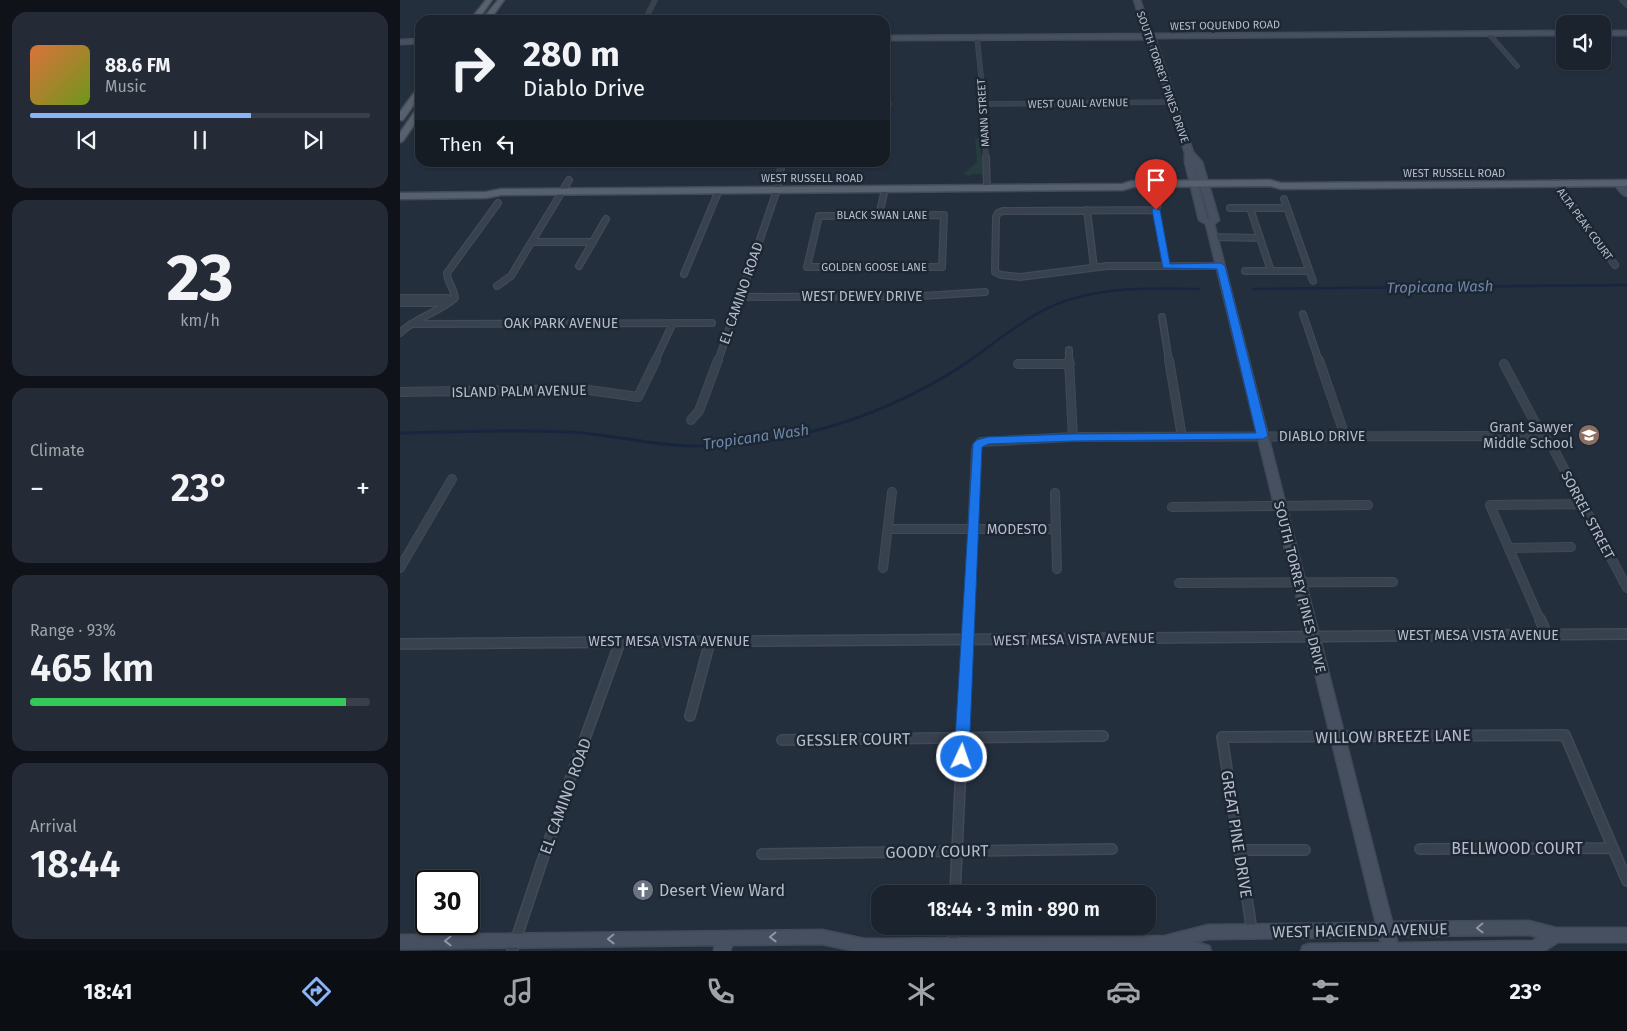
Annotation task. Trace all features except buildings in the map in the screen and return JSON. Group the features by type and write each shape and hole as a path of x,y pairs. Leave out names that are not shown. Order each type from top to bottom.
{"main road":[{"path":"478,15 489,0"},
{"path":"490,15 501,0"},
{"name":"SOUTH TORREY PINES DRIVE","path":"1137,0 1149,36 1152,38 1189,153 1189,162 1203,220 1210,223 1216,220 1198,162 1189,153"},
{"name":"WEST OQUENDO ROAD","path":"890,38 1556,33"},
{"path":"1611,33 1627,33"},
{"path":"400,42 415,42"},
{"path":"400,118 403,109 415,97"},
{"path":"400,139 415,117"},
{"path":"1622,183 1627,194"},
{"name":"WEST RUSSELL ROAD","path":"400,196 486,195 501,192 1124,187 1135,190 1195,187 1272,189 1281,186 1622,183"},
{"name":"WEST RUSSELL ROAD","path":"400,190 490,189 501,192"},
{"name":"SOUTH TORREY PINES DRIVE","path":"1210,223 1390,950"},
{"name":"WEST HACIENDA AVENUE","path":"400,942 514,946 723,944 822,937 860,949 953,945 1039,948 1164,943 1208,932 1252,931 1529,928 1556,935 1627,935"},
{"name":"WEST HACIENDA AVENUE","path":"1310,951 1535,948 1556,935"},
{"name":"WEST HACIENDA AVENUE","path":"1164,943 1203,951"}],"street":[{"path":"648,15 655,0"},
{"path":"1622,0 1627,5"},
{"path":"1489,34 1517,66"},
{"name":"MANN STREET","path":"976,37 984,104 987,188"},
{"name":"WEST QUAIL AVENUE","path":"984,104 1173,102"},
{"name":"EL CAMINO ROAD","path":"691,420 699,411 740,297 776,190 781,167"},
{"path":"496,286 511,276 569,180"},
{"name":"ALTA PEAK COURT","path":"1556,183 1615,265"},
{"path":"879,216 885,189"},
{"path":"684,274 719,190"},
{"path":"1157,198 1158,205 1156,210 1166,266"},
{"path":"1284,199 1313,281"},
{"path":"400,333 410,324 446,308 455,298 454,289 447,279 447,273 498,203"},
{"path":"1230,208 1287,208"},
{"path":"1250,208 1271,271"},
{"path":"1088,210 1094,267"},
{"path":"1156,210 1003,211 998,213 995,272 998,275 1009,277 1046,275 1094,267 1221,266"},
{"name":"BLACK SWAN LANE","path":"807,267 818,216 944,215 942,267"},
{"path":"579,266 606,219"},
{"path":"1213,238 1260,238"},
{"path":"532,242 593,242"},
{"name":"GOLDEN GOOSE LANE","path":"807,267 942,267"},
{"path":"1245,271 1309,271"},
{"name":"WEST DEWEY DRIVE","path":"740,297 923,296 985,292"},
{"path":"400,298 455,298"},
{"path":"400,303 438,303 455,298"},
{"path":"1304,314 1345,436"},
{"path":"1162,317 1182,437"},
{"name":"ISLAND PALM AVENUE","path":"400,392 582,389 638,397 673,323"},
{"name":"OAK PARK AVENUE","path":"410,324 712,323"},
{"path":"1069,350 1073,438"},
{"path":"1018,364 1070,364"},
{"name":"SORREL STREET","path":"1504,364 1543,436 1552,446 1627,588"},
{"name":"DIABLO DRIVE","path":"972,529 976,446 981,442 1073,438 1543,436"},
{"path":"400,568 452,479"},
{"path":"882,568 889,529 892,492"},
{"path":"1055,494 1057,569"},
{"path":"1547,635 1490,505 1582,504"},
{"path":"1172,508 1368,505"},
{"name":"MODESTO","path":"889,529 1056,529"},
{"path":"955,885 972,529"},
{"path":"1509,548 1571,547"},
{"path":"1179,583 1393,582"},
{"name":"WEST MESA VISTA AVENUE","path":"400,644 1627,634"},
{"path":"690,716 710,641"},
{"name":"EL CAMINO ROAD","path":"514,946 553,825 620,642"},
{"name":"WILLOW BREEZE LANE","path":"1222,737 1565,735 1613,848"},
{"name":"GESSLER COURT","path":"782,740 1103,736"},
{"name":"GREAT PINE DRIVE","path":"1222,737 1252,931"},
{"name":"GOODY COURT","path":"762,854 1112,848"},
{"path":"1613,848 1627,881"},
{"name":"BELLWOOD COURT","path":"1420,849 1613,848"},
{"path":"1239,850 1305,850"},
{"path":"953,945 954,935"}],"green space":[{"path":"980,137 983,174 972,174 969,176 963,174 977,162 975,139"}],"waterway":[{"name":"Tropicana Wash","path":"1253,289 1627,285"},
{"name":"Tropicana Wash","path":"969,361 1032,316 1060,303 1079,297 1118,290 1158,288 1199,289"},
{"name":"Tropicana Wash","path":"400,433 549,431 690,446 765,441 801,434 872,412 907,397 971,360"}],"place":[{"name":"Grant Sawyer Middle School","path":"1589,435"},
{"name":"Desert View Ward","path":"643,890"}],"route":[{"path":"962,757 976,446 988,440 1263,436 1221,266 1166,266 1156,210"}]}
